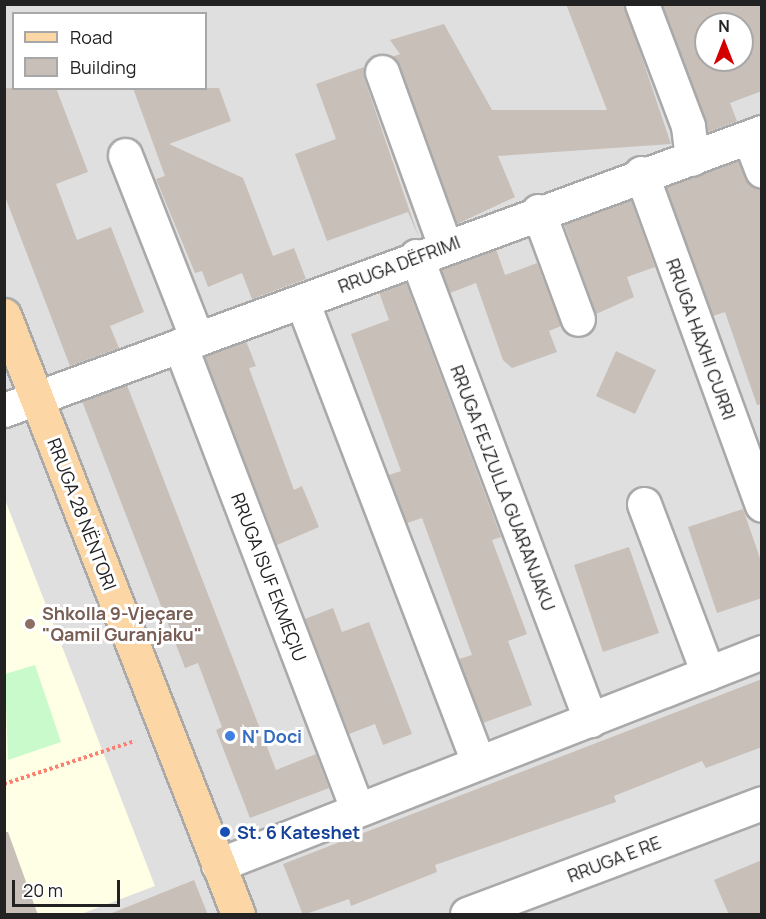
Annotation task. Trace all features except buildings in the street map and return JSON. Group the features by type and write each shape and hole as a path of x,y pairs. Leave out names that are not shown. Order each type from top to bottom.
{"main road":[{"name":"RRUGA 28 NËNTORI","path":"4,315 238,915"}],"street":[{"path":"642,4 688,126 692,159"},
{"name":"RRUGA FEJZULLA GUARANJAKU","path":"382,72 430,251 590,720"},
{"path":"755,135 762,171"},
{"name":"RRUGA DËFRIMI","path":"4,410 641,173 692,159 755,135"},
{"name":"RRUGA ISUF EKMEÇIU","path":"125,155 189,342 357,809"},
{"name":"RRUGA HAXHI CURRI","path":"641,173 762,505"},
{"path":"538,211 578,319"},
{"path":"302,301 478,762"},
{"path":"644,504 708,673"},
{"path":"218,865 762,652"},
{"name":"RRUGA E RE","path":"467,915 762,803"}],"path":[{"path":"4,784 148,737"}],"shaded area":[{"path":"5,5 761,5 761,914 5,914"},
{"name":"Shkolla 9-Vjeçare \"Qamil Guranjaku\"","path":"4,497 155,886 81,914 5,914"}],"green space":[{"path":"35,665 61,742 8,760 5,674"}],"place":[{"name":"Shkolla 9-Vjeçare \"Qamil Guranjaku\"","path":"30,624"},
{"name":"N' Doci","path":"230,736"},
{"name":"St. 6 Kateshet","path":"225,832"}]}
